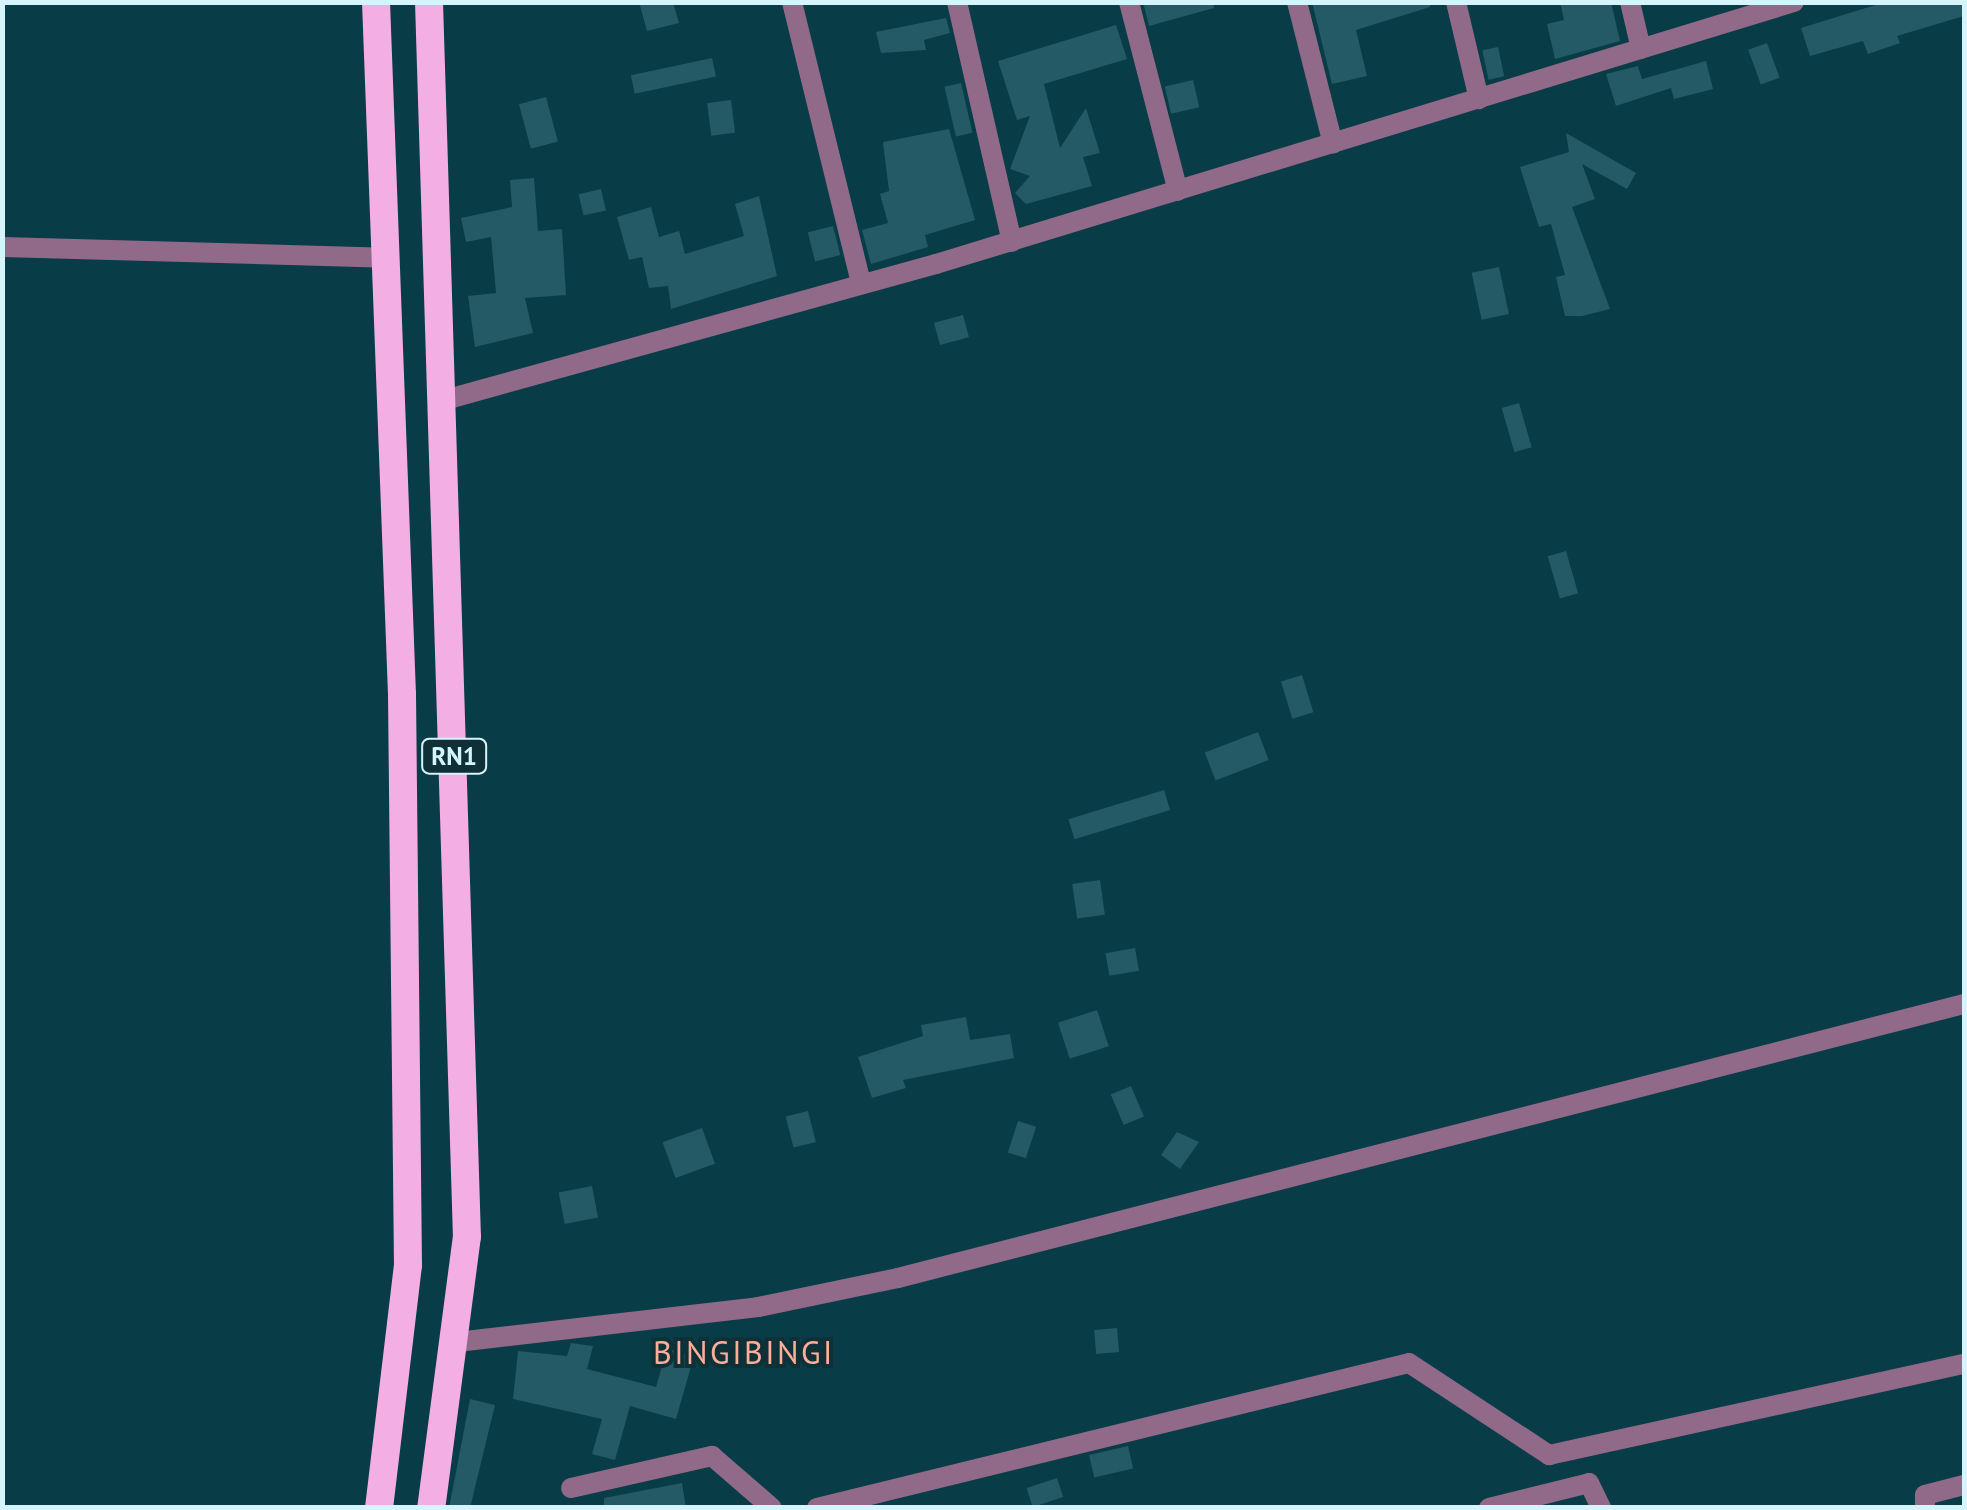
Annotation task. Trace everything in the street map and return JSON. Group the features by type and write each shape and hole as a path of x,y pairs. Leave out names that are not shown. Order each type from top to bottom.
{"highway":[{"name":"RN1","path":"376,2 402,694 408,1265 378,1508"},
{"name":"RN1","path":"428,2 466,1076 467,1277 431,1508"}],"street":[{"path":"792,2 861,282"},
{"path":"957,2 1012,242"},
{"path":"1130,2 1178,192"},
{"path":"1297,2 1333,144"},
{"path":"1456,2 1479,100"},
{"path":"1630,2 1642,49"},
{"path":"441,401 1012,242 1794,2"},
{"path":"2,247 385,258"},
{"path":"457,1342 758,1307 898,1278 1964,1004"},
{"path":"817,1508 1409,1364 1549,1455 1964,1364"},
{"path":"571,1488 712,1456 772,1508"},
{"path":"1489,1508 1589,1483 1600,1508"},
{"path":"1925,1508 1926,1495 1964,1485"}],"building":[{"path":"639,2 673,2 679,23 647,31"},
{"path":"1143,2 1213,2 1214,8 1149,26"},
{"path":"1312,2 1430,2 1430,7 1356,30 1367,76 1332,84"},
{"path":"1560,2 1611,2 1620,41 1555,59 1547,24 1564,20"},
{"path":"1885,2 1964,2 1964,16 1897,36 1900,43 1868,54 1863,41 1810,56 1801,28"},
{"path":"946,18 950,33 924,40 926,50 881,53 876,32"},
{"path":"1116,25 1127,59 1044,84 1060,148 1086,108 1100,153 1083,157 1092,186 1026,204 1015,193 1030,176 1010,169 1030,116 1017,120 998,61"},
{"path":"1767,43 1780,78 1761,85 1748,50"},
{"path":"1498,47 1504,76 1489,80 1482,50"},
{"path":"712,58 716,77 635,94 631,75"},
{"path":"1706,61 1713,89 1674,99 1671,88 1616,106 1606,74 1638,66 1642,79"},
{"path":"1193,80 1199,107 1171,114 1165,87"},
{"path":"961,83 972,133 956,137 944,87"},
{"path":"546,97 558,141 531,149 519,104"},
{"path":"731,100 735,133 711,136 707,103"},
{"path":"949,129 975,220 925,235 928,247 871,264 862,230 888,223 880,194 889,191 883,142"},
{"path":"1566,133 1636,173 1627,189 1582,164 1595,199 1572,207 1610,309 1582,316 1565,316 1556,277 1565,275 1551,224 1539,227 1520,167 1569,152"},
{"path":"534,178 538,231 562,229 566,295 525,298 533,333 475,347 468,296 496,293 491,237 466,242 461,218 512,207 510,180"},
{"path":"601,189 606,210 584,216 579,194"},
{"path":"759,196 777,276 671,309 668,286 649,288 642,257 629,260 617,217 651,207 659,237 679,231 685,254 744,236 735,204"},
{"path":"833,226 840,255 815,261 808,232"},
{"path":"1499,267 1509,314 1482,320 1472,273"},
{"path":"963,315 969,337 940,345 934,323"},
{"path":"1519,403 1532,447 1514,452 1502,408"},
{"path":"1566,551 1578,593 1560,599 1548,556"},
{"path":"1302,675 1313,712 1292,719 1281,681"},
{"path":"1258,732 1269,760 1216,780 1205,752"},
{"path":"1164,790 1170,810 1075,839 1068,819"},
{"path":"1100,880 1105,915 1077,919 1072,884"},
{"path":"1135,948 1139,971 1109,976 1105,953"},
{"path":"1097,1010 1109,1046 1070,1059 1058,1023"},
{"path":"966,1017 970,1040 1010,1034 1014,1058 903,1080 906,1088 872,1098 858,1057 923,1036 921,1025"},
{"path":"1131,1086 1144,1116 1124,1125 1111,1095"},
{"path":"808,1111 816,1142 793,1148 786,1117"},
{"path":"1018,1121 1036,1127 1026,1158 1008,1152"},
{"path":"702,1128 715,1164 676,1178 663,1142"},
{"path":"1177,1132 1199,1142 1180,1169 1161,1155"},
{"path":"592,1186 598,1217 565,1224 559,1192"},
{"path":"1117,1328 1119,1352 1096,1354 1094,1330"},
{"path":"571,1343 593,1346 587,1369 656,1387 667,1349 694,1356 676,1419 630,1406 615,1460 592,1454 602,1419 513,1399 518,1351 567,1356"},
{"path":"470,1399 495,1405 470,1508 449,1508"},
{"path":"1128,1446 1133,1468 1094,1477 1089,1455"},
{"path":"1057,1478 1063,1497 1033,1507 1027,1488"},
{"path":"682,1483 686,1508 604,1508 604,1498"}],"district":[{"name":"BINGIBINGI","path":"744,1352"}]}
